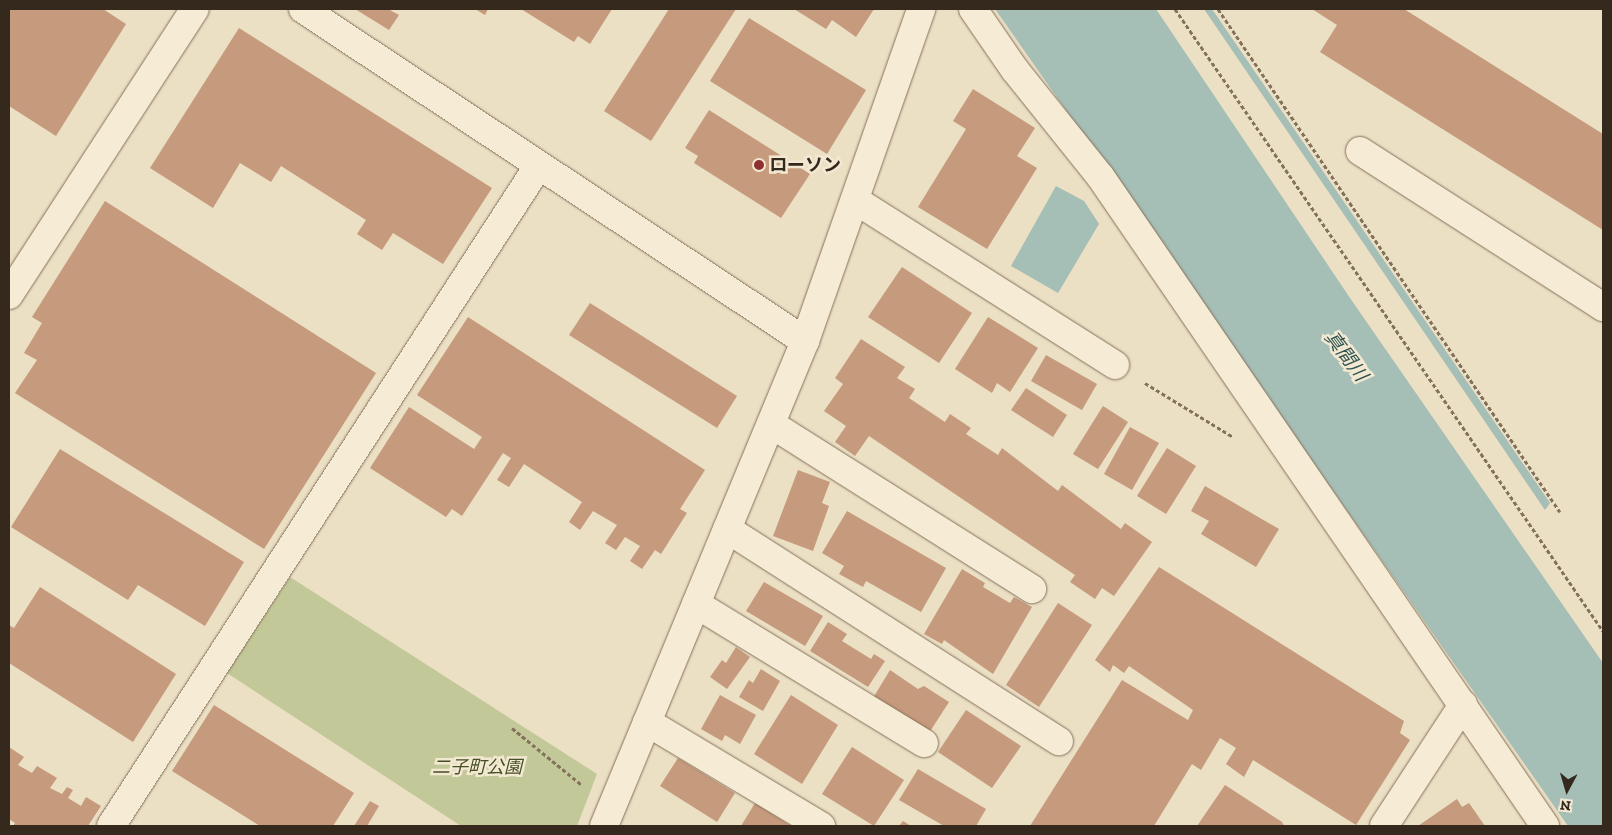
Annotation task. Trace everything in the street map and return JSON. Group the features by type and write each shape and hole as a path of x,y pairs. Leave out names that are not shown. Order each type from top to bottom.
{"street":[{"path":"9,295 195,9"},
{"path":"304,9 805,341"},
{"path":"604,826 805,341 921,9"},
{"path":"973,9 1015,70 1100,176 1545,826"},
{"path":"1360,151 1603,307"},
{"path":"110,826 539,165"},
{"path":"854,200 1115,365"},
{"path":"771,424 1032,589"},
{"path":"727,529 1059,742"},
{"path":"696,604 924,742"},
{"path":"1384,826 1463,705"},
{"path":"647,722 821,826"}],"path":[{"path":"1175,9 1603,631"},
{"path":"1218,9 1560,512"},
{"path":"1115,365 1240,442"},
{"path":"512,728 583,786 580,794"}],"green space":[{"name":"二子町公園","path":"290,577 597,774 577,826 461,826 227,673"}],"water":[{"name":"真間川","path":"995,9 1156,9 1350,298 1603,663 1603,826 1568,826"},
{"path":"1204,9 1212,9 1550,503 1545,510"},
{"path":"1056,186 1084,201 1099,224 1058,293 1011,266"}],"building":[{"path":"9,9 103,9 126,24 56,136 9,106"},
{"path":"355,9 388,9 399,15 389,30"},
{"path":"475,9 488,9 485,15"},
{"path":"521,9 612,9 590,44 578,36 574,42"},
{"path":"669,9 736,9 651,141 604,111"},
{"path":"794,9 874,9 856,37 832,20 826,29"},
{"path":"1312,9 1404,9 1603,134 1603,230 1320,52 1337,25"},
{"path":"749,18 866,90 827,154 710,81"},
{"path":"239,28 492,188 443,264 393,233 382,250 357,234 366,220 281,166 271,182 240,163 213,208 150,168"},
{"path":"973,89 1035,128 1017,156 1037,168 987,249 918,207 966,129 953,121"},
{"path":"709,110 810,174 781,218 694,163 698,156 685,148"},
{"path":"105,201 376,373 264,549 15,393 37,360 24,353 42,323 32,317"},
{"path":"902,267 972,313 939,363 868,317"},
{"path":"590,303 737,396 717,428 569,335"},
{"path":"468,317 705,470 680,509 687,513 661,554 655,550 642,569 630,561 640,546 625,537 616,550 605,543 617,525 593,511 580,530 569,522 582,502 524,464 509,487 497,480 511,458 503,453 462,516 452,509 446,517 370,468 409,407 474,449 482,437 417,395"},
{"path":"988,317 1038,348 1010,392 997,383 992,393 955,369"},
{"path":"861,339 905,367 897,378 915,389 909,398 945,422 950,414 971,428 966,434 998,455 1002,448 1058,491 1062,485 1121,529 1125,523 1152,542 1114,596 1102,588 1095,599 1070,582 1075,575 869,436 855,456 835,442 846,426 824,411 843,384 835,378"},
{"path":"1046,355 1097,384 1082,410 1031,381"},
{"path":"1026,388 1067,415 1053,437 1011,410"},
{"path":"1103,406 1128,422 1098,469 1073,454"},
{"path":"1130,427 1159,443 1132,490 1104,474"},
{"path":"1167,448 1196,466 1166,514 1137,496"},
{"path":"60,449 244,562 205,626 138,585 128,600 11,527"},
{"path":"798,470 830,482 822,503 829,506 813,551 773,536"},
{"path":"1205,486 1279,529 1256,567 1201,534 1209,521 1191,511"},
{"path":"847,511 946,568 921,612 866,581 863,587 839,574 844,566 822,553"},
{"path":"1159,567 1404,721 1400,733 1410,740 1356,825 1253,760 1244,777 1226,764 1236,748 1220,738 1201,770 1192,764 1154,826 1030,826 1122,680 1188,720 1193,710 1129,666 1124,673 1113,665 1110,672 1095,660"},
{"path":"962,569 985,583 983,587 1010,603 1014,597 1032,607 993,674 944,640 942,644 924,634"},
{"path":"764,582 823,616 805,646 746,611"},
{"path":"40,587 176,674 133,742 9,663 9,625 14,628"},
{"path":"1058,603 1092,625 1039,707 1006,685"},
{"path":"828,622 847,634 842,641 871,659 874,654 885,661 868,687 810,651"},
{"path":"736,647 750,657 727,689 710,677 722,660 726,663"},
{"path":"761,669 780,681 763,711 739,697 749,680 753,683"},
{"path":"890,670 918,689 924,686 949,702 929,733 873,698"},
{"path":"720,695 756,715 740,744 725,735 722,741 701,729"},
{"path":"791,695 838,725 802,784 754,754"},
{"path":"214,705 354,793 333,826 260,826 172,771"},
{"path":"966,710 1021,746 992,788 938,752"},
{"path":"9,747 24,757 18,765 32,773 37,766 57,778 50,788 62,794 67,787 73,790 68,798 81,806 86,797 101,806 88,826 13,826 15,823 9,819"},
{"path":"852,747 904,780 874,826 822,794"},
{"path":"678,758 735,793 717,822 660,786"},
{"path":"918,769 986,809 976,826 944,826 899,800"},
{"path":"1225,785 1282,822 1284,826 1197,826"},
{"path":"1457,799 1462,807 1469,803 1485,826 1418,826"},
{"path":"370,801 379,806 367,826 354,826"},
{"path":"755,803 791,826 741,826"},
{"path":"903,821 911,826 899,826"}],"place":[{"name":"ローソン","path":"759,165"}]}
